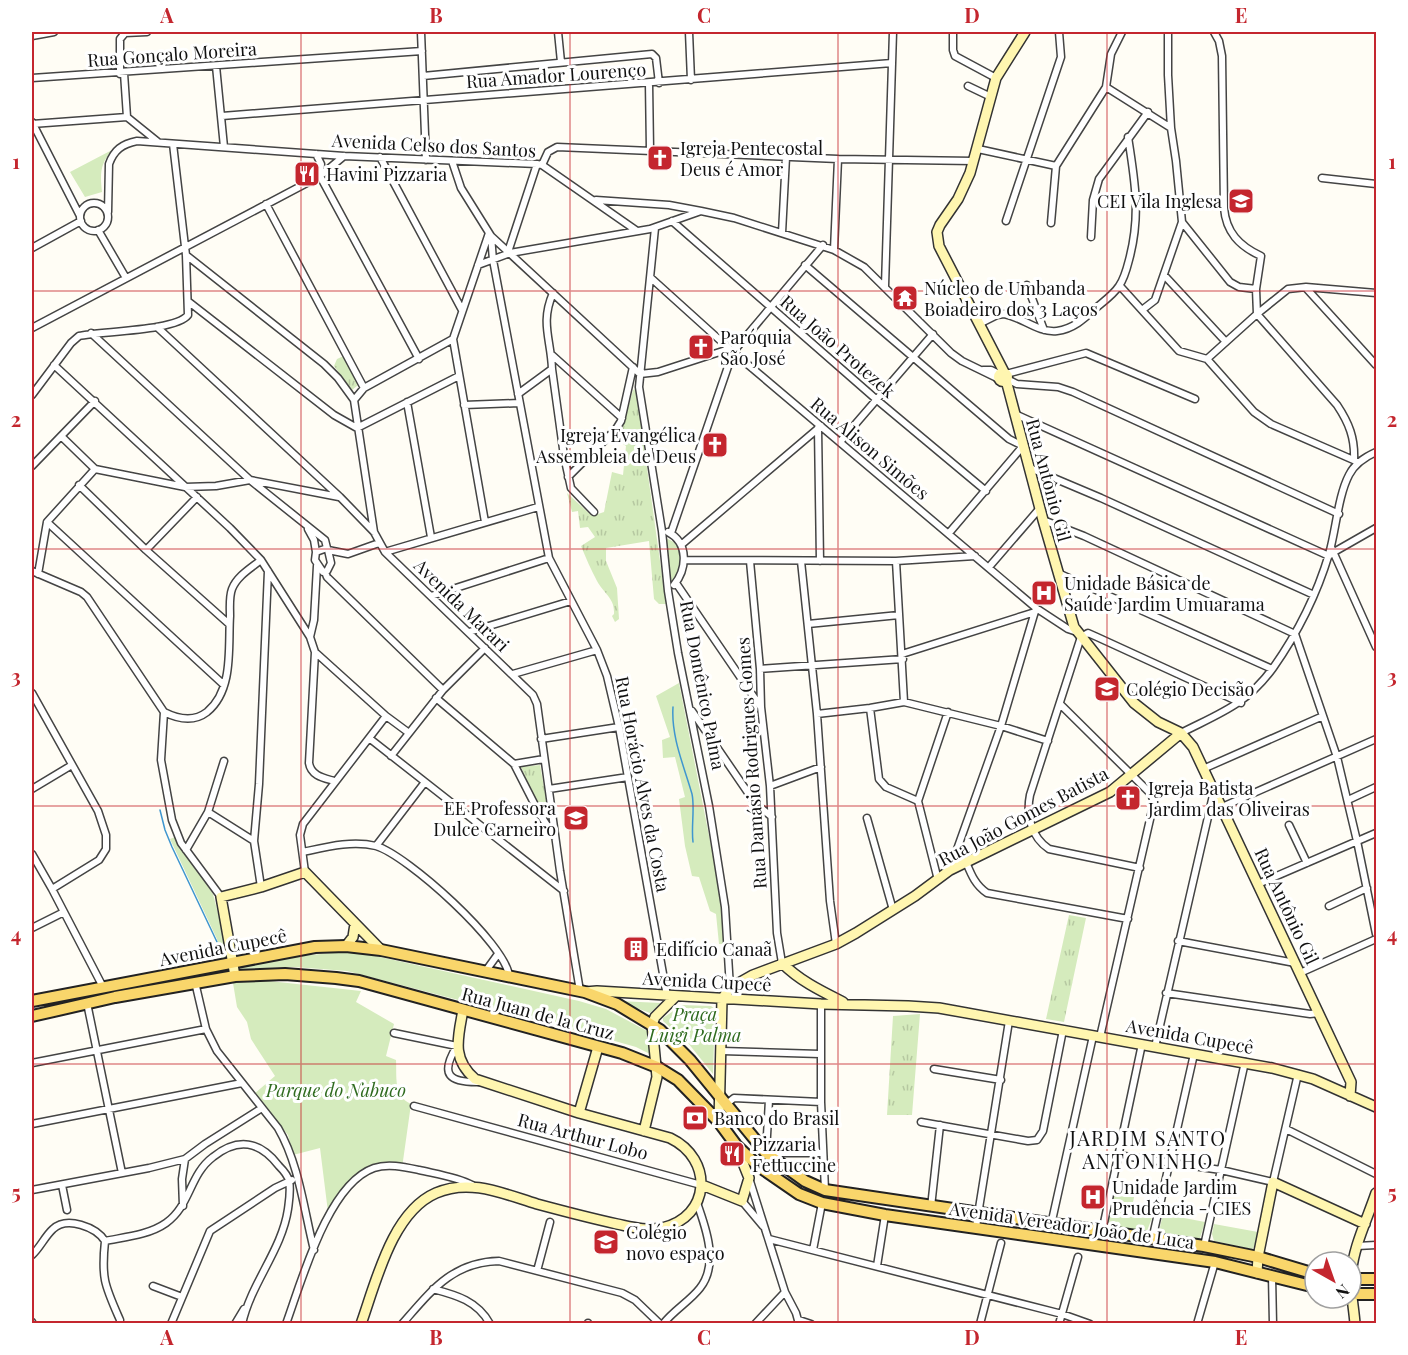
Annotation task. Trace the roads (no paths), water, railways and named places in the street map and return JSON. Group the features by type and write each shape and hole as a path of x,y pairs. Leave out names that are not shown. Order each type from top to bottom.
{"main road":[{"name":"Avenida Cupecê","path":"32,1001 315,947 346,946 381,950 583,991"},
{"name":"Rua Juan de la Cruz","path":"196,983 235,976 285,974 336,978 399,992 633,1056 678,1080 719,1122 748,1164 799,1194 822,1203"},
{"name":"Avenida Cupecê","path":"32,1016 87,1003 196,983"},
{"name":"Avenida Vereador João de Luca","path":"583,991 617,1005 652,1025 690,1060 764,1147 805,1181 825,1190 1204,1246 1258,1257 1303,1270"},
{"name":"Avenida Vereador João de Luca","path":"822,1203 885,1215 1215,1262 1303,1284"}],"street":[{"path":"32,36 54,32"},
{"path":"127,117 120,39 126,33 147,32"},
{"path":"421,32 426,160"},
{"path":"558,32 561,62"},
{"path":"689,32 691,80"},
{"path":"885,286 894,32"},
{"path":"952,32 955,56 996,78"},
{"name":"Rua Antônio Gil","path":"1025,32 996,78 974,161 964,188 940,225 937,238 945,258 1001,364 1070,616 1079,634 1142,711 1181,733 1192,747 1351,1082 1350,1096"},
{"path":"1006,221 1060,57 1059,32"},
{"path":"1051,223 1056,166 1106,87 1112,54 1122,32"},
{"path":"1142,310 1152,304 1182,222 1171,128 1168,32"},
{"path":"1214,32 1219,41 1222,56 1224,216 1227,226 1240,244 1261,256 1256,290 1257,314 1337,405 1347,420 1352,434 1356,461"},
{"name":"Rua Gonçalo Moreira","path":"32,78 422,51"},
{"path":"423,76 652,54 657,58 659,82"},
{"name":"Rua Amador Lourenço","path":"222,116 892,63"},
{"path":"216,66 224,147"},
{"path":"649,83 650,150"},
{"path":"968,86 991,97"},
{"path":"1106,87 1171,128"},
{"path":"1091,237 1095,188 1104,170 1148,112"},
{"path":"95,202 104,206 108,212 107,223 98,230 88,229 80,219 32,123 127,117 158,142"},
{"path":"979,324 1004,314 1044,330 1058,331 1081,322 1120,286 1132,248 1137,218 1137,196 1128,137"},
{"name":"Avenida Celso dos Santos","path":"108,212 109,165 114,152 126,143 137,141 344,156 540,164 637,231"},
{"path":"32,395 74,339 91,333 158,327 186,318 189,302 186,247 173,144"},
{"path":"509,252 540,164 548,152 557,147 838,159 974,161"},
{"path":"978,149 1056,166"},
{"path":"316,154 321,164 320,176 419,359"},
{"path":"32,328 320,176 344,156"},
{"path":"380,157 462,310"},
{"path":"782,233 786,157"},
{"path":"834,250 838,159"},
{"path":"452,161 461,188 490,234 640,374 658,372 731,351"},
{"path":"1322,178 1377,184"},
{"path":"80,219 81,211 103,196 108,188"},
{"path":"68,195 87,205"},
{"path":"592,200 669,205 701,211 823,245 859,262 962,362 982,370 991,370 1022,383 1058,387 1073,392 1339,514"},
{"path":"266,204 364,388"},
{"path":"669,205 672,221"},
{"path":"478,265 509,252 655,228 701,211"},
{"path":"32,248 80,219"},
{"name":"Rua João Protezek","path":"672,221 877,400 986,491"},
{"path":"1182,222 1230,282 1239,287 1256,290"},
{"name":"Rua Domênico Palma","path":"655,228 639,387 662,531 668,591 678,653 690,708 725,908 730,988"},
{"path":"98,230 126,278"},
{"path":"485,522 453,339 490,234"},
{"name":"Rua Horácio Alves da Costa","path":"490,234 549,558 608,676 670,998"},
{"path":"671,533 731,351 823,245"},
{"path":"186,255 324,364 354,400 374,532"},
{"path":"805,265 1009,439 1023,446 949,533"},
{"path":"1164,275 1226,342"},
{"name":"Rua Alison Simões","path":"651,278 731,351 949,533 1035,610 1079,634 1088,633 1241,703"},
{"path":"1028,285 1044,330"},
{"path":"1120,286 1179,351 1207,359 1254,412 1271,424 1356,461 1377,452"},
{"path":"1207,359 1288,289 1306,287 1377,293"},
{"path":"1306,287 1377,365"},
{"path":"553,293 546,318 568,477 573,492 594,512"},
{"path":"189,302 334,415 357,428"},
{"name":"Avenida Marari","path":"158,327 340,497 374,532 384,552 534,695 556,839 583,991"},
{"path":"91,333 250,480 325,540 331,563 316,591"},
{"path":"840,442 933,334"},
{"path":"354,400 364,388 453,339"},
{"path":"1004,377 1022,369 1086,353 1195,399"},
{"path":"552,355 622,418"},
{"path":"54,364 184,487 197,496 261,560 268,570 310,637 315,652 309,763 315,774 334,781"},
{"path":"568,477 616,429 622,418 633,367"},
{"path":"518,394 552,369"},
{"path":"357,428 459,376"},
{"path":"32,466 95,401"},
{"path":"407,402 431,537"},
{"path":"464,405 519,403"},
{"path":"1015,414 1331,551 1375,638 1377,647"},
{"path":"681,545 820,427"},
{"path":"820,427 820,561"},
{"path":"61,436 95,469 184,487 216,486 250,480 340,497"},
{"name":"Rua João Gomes Batista","path":"730,988 753,975 836,944 892,910 950,870 1110,792 1181,733 1241,703 1272,669 1295,634 1314,595 1331,551 1344,486 1356,461"},
{"path":"158,482 165,467"},
{"path":"1030,468 1314,595"},
{"path":"95,469 47,522 35,572 87,597 164,712 179,718 198,717 206,713 217,702 224,686 228,659 230,595 234,584 261,560"},
{"path":"79,485 146,550 229,624"},
{"path":"146,550 197,496"},
{"path":"384,552 538,507"},
{"path":"988,567 1040,508"},
{"path":"1043,520 1084,536 1295,634 1337,757 1358,841 1377,937 1300,974"},
{"path":"47,522 224,686"},
{"path":"306,526 314,540 317,566 310,637"},
{"path":"1331,551 1377,528"},
{"path":"662,531 671,533 681,545 685,560 676,583 668,591"},
{"path":"316,552 328,549 348,554 379,543"},
{"path":"685,560 896,561 975,556"},
{"path":"431,596 549,558"},
{"name":"Rua Damásio Rodrigues Gomes","path":"750,561 760,669 761,706 770,786 776,916 782,963"},
{"path":"801,561 817,714 830,902 836,944"},
{"path":"896,561 904,702"},
{"path":"317,566 326,571 337,585 443,690"},
{"path":"261,887 254,842 259,784 268,570"},
{"path":"1058,573 1272,669"},
{"path":"676,583 761,706"},
{"path":"469,632 571,601"},
{"path":"760,669 903,657 1035,610"},
{"path":"950,870 1001,726 1035,610"},
{"path":"808,624 899,615"},
{"path":"1079,634 1060,705 1028,806 1028,816 1033,830 1043,845 1055,852 1140,868"},
{"path":"391,756 436,698 485,648"},
{"path":"513,674 597,650"},
{"path":"315,652 409,734"},
{"path":"32,693 98,811 104,826 106,849 102,857 96,863 52,889"},
{"path":"436,698 514,764 539,813 556,839"},
{"path":"817,714 904,702 1001,726 1048,741"},
{"path":"1051,1225 1128,919 1154,802 1151,794 1060,705"},
{"path":"690,708 755,803 772,817"},
{"path":"870,708 879,779 886,788 918,801"},
{"path":"164,712 160,746 161,766 172,820 186,849 221,897 235,976"},
{"path":"938,880 918,801 948,712"},
{"path":"381,950 305,872 300,835 303,824 334,781 386,716"},
{"path":"1203,769 1323,716"},
{"path":"541,739 619,727"},
{"path":"369,738 565,892"},
{"path":"1222,807 1377,739"},
{"path":"514,764 544,759"},
{"path":"186,849 208,812 224,761"},
{"path":"32,789 72,765"},
{"path":"770,786 820,767"},
{"path":"549,789 628,777"},
{"path":"376,846 425,782"},
{"path":"1348,800 1377,788"},
{"path":"1155,1047 1214,791"},
{"path":"208,812 254,842"},
{"path":"867,818 892,910"},
{"path":"1289,825 1307,863"},
{"path":"1258,884 1377,833"},
{"path":"303,852 335,845 376,846 413,869 463,910 480,928 508,970 509,976"},
{"path":"32,854 104,987"},
{"path":"966,862 972,877 987,893 1128,919"},
{"path":"221,897 261,887 305,872"},
{"path":"1329,906 1367,888"},
{"path":"32,928 64,912"},
{"path":"346,946 353,937 355,924"},
{"path":"1178,941 1295,963"},
{"path":"485,972 498,954"},
{"path":"782,963 811,986 846,1003"},
{"path":"192,970 206,1029 217,1051 285,1139 314,1250"},
{"path":"719,1122 722,999 730,988"},
{"name":"Avenida Cupecê","path":"583,991 670,998 939,1008 1245,1062 1313,1079 1377,1107"},
{"path":"1166,993 1310,1014 1319,1013"},
{"path":"644,1131 657,1077 652,1025 655,1017 670,998"},
{"path":"87,1003 122,1173"},
{"path":"821,1004 821,1102 825,1190"},
{"path":"361,1323 402,1221 424,1199 452,1187 474,1187 642,1229 664,1227 676,1223 690,1213 697,1203 702,1185 698,1166 688,1150 670,1138 579,1113 481,1082 457,1080 449,1075 448,1061 457,1046 463,1010"},
{"path":"976,1227 976,1214 992,1134 1009,1021"},
{"path":"32,1063 206,1029"},
{"path":"921,1122 1034,1142 1040,1137 1064,1030"},
{"path":"394,1033 457,1046"},
{"path":"1102,1232 1142,1044"},
{"path":"457,1046 463,1066 471,1076 481,1082"},
{"path":"579,1113 598,1047"},
{"path":"722,1051 820,1054"},
{"path":"1152,1239 1194,1054"},
{"path":"1204,1246 1245,1062"},
{"path":"934,1069 1001,1080"},
{"path":"1257,1273 1273,1182 1298,1074"},
{"path":"32,1124 242,1083"},
{"path":"729,1108 729,1102 734,1098 821,1102"},
{"path":"769,1100 764,1147 823,1153"},
{"name":"Rua Arthur Lobo","path":"414,1106 702,1185 742,1201"},
{"path":"32,1190 185,1159 262,1108"},
{"path":"931,1207 940,1125"},
{"path":"1286,1129 1377,1174"},
{"path":"105,1241 157,1229 169,1222 183,1206 202,1166 221,1151 237,1145 251,1144 264,1150 277,1162 289,1181 287,1216 264,1272 236,1323"},
{"path":"1117,1155 1221,1170 1273,1182 1365,1224"},
{"path":"183,1206 185,1159"},
{"path":"748,1164 749,1178 785,1292 799,1322 811,1323"},
{"path":"286,1323 328,1216 349,1184 374,1168 387,1166 403,1167 442,1176 466,1182 474,1187"},
{"path":"442,1176 452,1187"},
{"path":"171,1323 210,1231 250,1204 297,1178"},
{"path":"749,1178 742,1201 765,1229"},
{"path":"62,1185 67,1210"},
{"path":"1356,1250 1377,1193"},
{"path":"402,1323 451,1273 483,1261 499,1261 622,1293 635,1300 662,1323 700,1288 708,1272 709,1250 697,1203"},
{"path":"813,1250 822,1203"},
{"path":"877,1266 885,1215"},
{"path":"537,1271 550,1222"},
{"path":"32,1255 43,1244 53,1228 64,1224 89,1227 95,1230 105,1241 103,1278 120,1320"},
{"path":"770,1239 1090,1323"},
{"path":"980,1323 1001,1243"},
{"path":"1357,1246 1377,1245"},
{"path":"1059,1323 1078,1257"},
{"path":"1197,1323 1215,1262"},
{"path":"1272,1276 1273,1323"},
{"path":"153,1286 182,1297"},
{"path":"433,1289 472,1303 490,1323"},
{"path":"755,1323 785,1292"},
{"path":"242,1323 246,1306"}],"waterway":[{"path":"673,707 676,740 693,799 693,842"},
{"path":"160,810 172,847 217,942"}],"place":[{"name":"Igreja Pentecostal Deus é Amor","path":"660,158"},
{"name":"Havini Pizzaria","path":"307,174"},
{"name":"CEI Vila Inglesa","path":"1241,201"},
{"name":"Núcleo de Umbanda Boiadeiro dos 3 Laços","path":"905,298"},
{"name":"Paróquia São José","path":"701,347"},
{"name":"Igreja Evangélica Assembleia de Deus","path":"715,445"},
{"name":"Unidade Básica de Saúde Jardim Umuarama","path":"1044,593"},
{"name":"Colégio Decisão","path":"1107,689"},
{"name":"Igreja Batista Jardim das Oliveiras","path":"1128,798"},
{"name":"EE Professora Dulce Carneiro","path":"576,818"},
{"name":"Edifício Canaã","path":"636,949"},
{"name":"Banco do Brasil","path":"695,1118"},
{"name":"Pizzaria Fettuccine","path":"732,1154"},
{"name":"Unidade Jardim Prudência - CIES","path":"1093,1197"},
{"name":"Colégio novo espaço","path":"606,1242"}],"district":[{"name":"JARDIM SANTO ANTONINHO","path":"1148,1148"}],"park label":[{"name":"Praça Luigi Palma","path":"695,1024"},
{"name":"Parque do Nabuco","path":"336,1090"}]}
